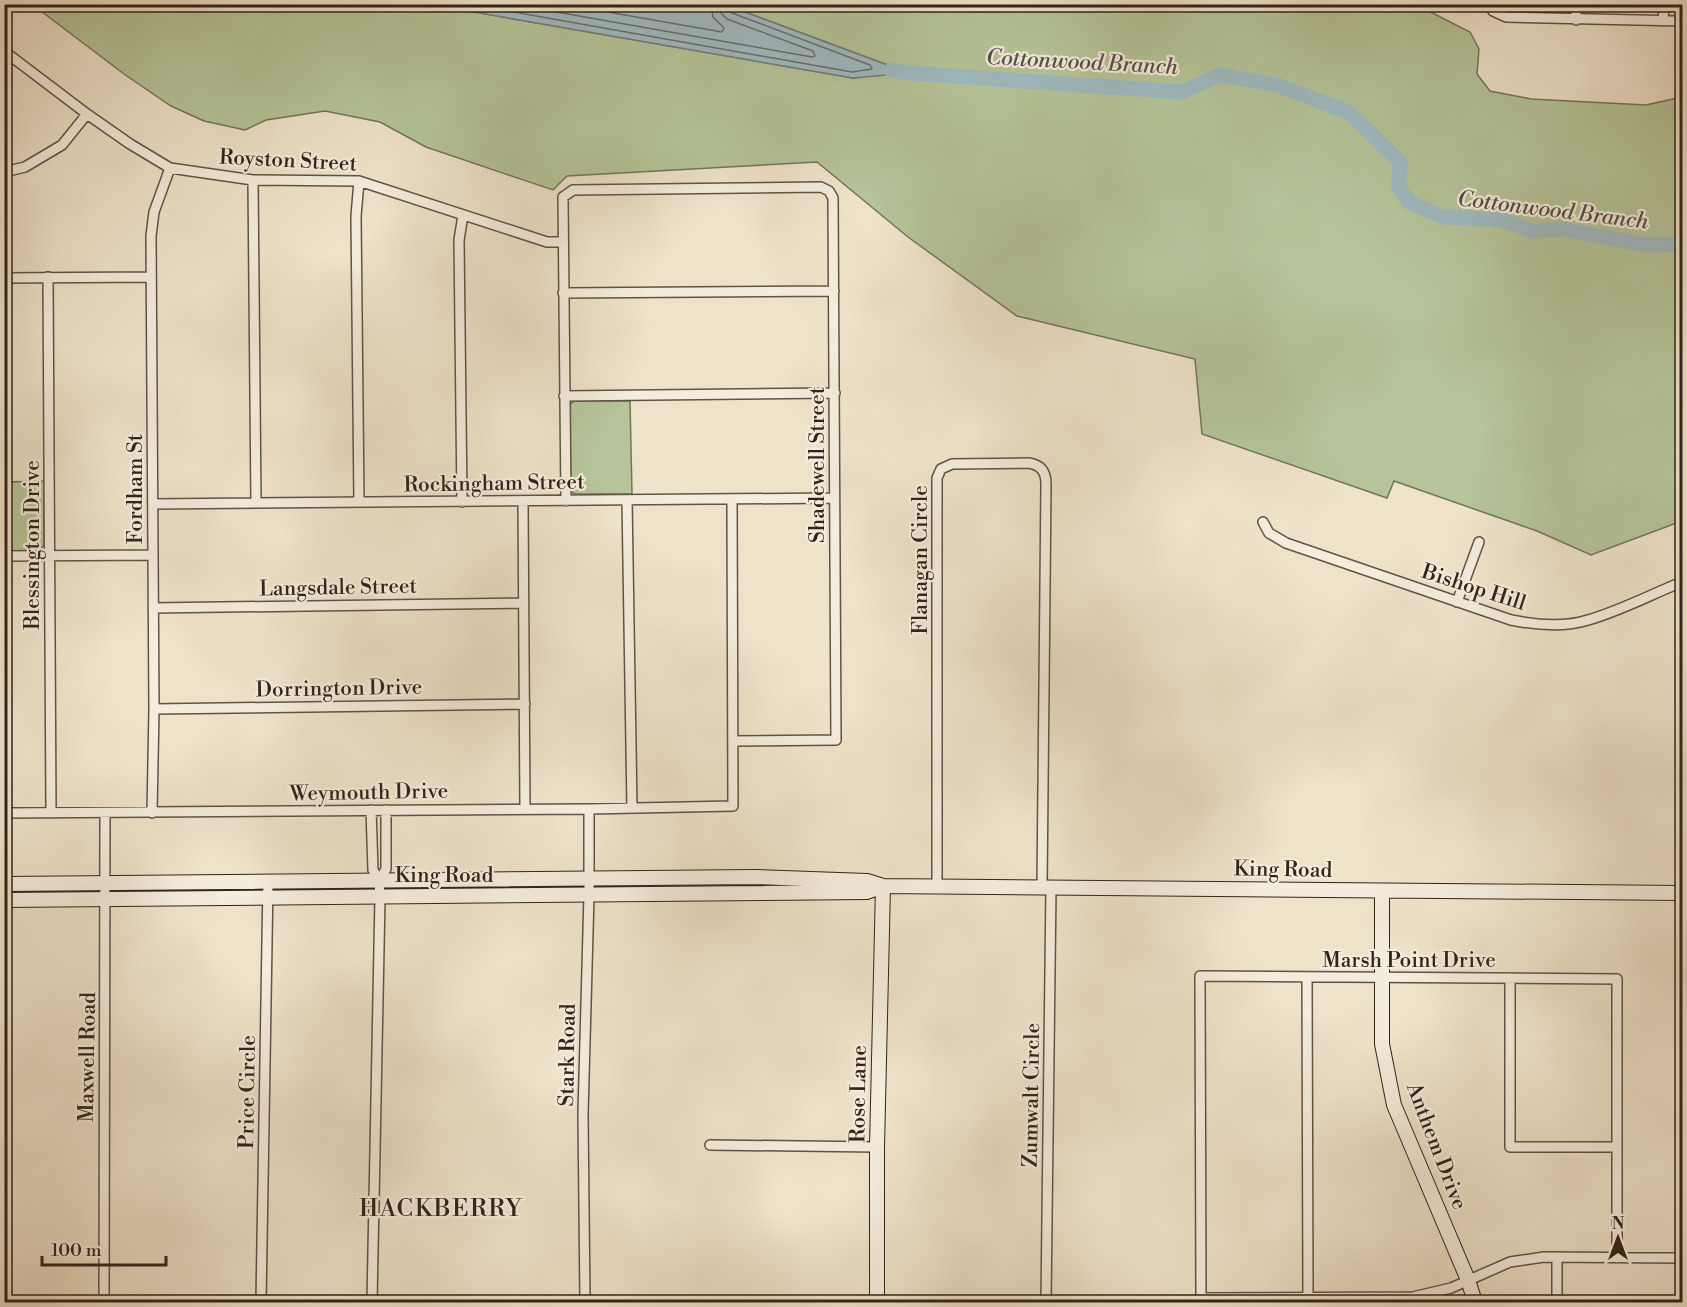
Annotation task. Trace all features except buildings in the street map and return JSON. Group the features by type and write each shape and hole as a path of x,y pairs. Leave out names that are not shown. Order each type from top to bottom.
{"street":[{"path":"1489,4 1493,11 1506,17 1683,21"},
{"path":"1576,4 1576,20"},
{"path":"1664,4 1664,21"},
{"name":"Royston Street","path":"4,51 87,114 170,168 253,180 359,181 547,242 562,242"},
{"path":"4,172 25,167 62,145 87,114"},
{"name":"Fordham St","path":"152,813 154,709 151,228 154,212 170,168"},
{"path":"253,180 256,503"},
{"path":"359,181 356,216 359,502"},
{"name":"Shadewell Street","path":"562,242 563,196 573,190 821,188 829,191 833,198 836,740 733,741"},
{"path":"462,502 459,240 463,215"},
{"path":"562,242 566,501"},
{"name":"Blessington Drive","path":"48,277 51,813"},
{"path":"4,278 151,277"},
{"path":"563,293 834,291"},
{"path":"564,396 835,393"},
{"name":"Flanagan Circle","path":"937,887 937,478 941,469 952,464 1029,463 1041,467 1046,484 1047,887"},
{"name":"Rockingham Street","path":"153,504 834,498"},
{"path":"627,500 632,808"},
{"path":"732,500 733,741"},
{"path":"523,501 525,809"},
{"name":"Bishop Hill","path":"1263,522 1269,533 1286,543 1510,620 1535,625 1588,621 1683,582"},
{"path":"1457,602 1479,542"},
{"path":"4,556 153,555"},
{"name":"Langsdale Street","path":"153,608 524,603"},
{"name":"Dorrington Drive","path":"154,709 525,704"},
{"name":"Weymouth Drive","path":"4,813 733,806 733,741"},
{"name":"Stark Road","path":"585,1302 583,1114 589,809"},
{"path":"371,810 374,870 379,881 380,897 372,1302"},
{"path":"379,881 386,869 386,810"},
{"name":"Maxwell Road","path":"104,1302 105,813"},
{"name":"King Road","path":"4,884 756,877 867,881 883,886 937,887 1683,892"},
{"path":"692,878 692,894"},
{"path":"442,896 444,880"},
{"name":"Price Circle","path":"261,1302 268,882"},
{"name":"King Road","path":"4,900 867,892 883,886"},
{"name":"Rose Lane","path":"877,1302 877,1147 883,886"},
{"name":"Zumwalt Circle","path":"1046,1302 1047,887"},
{"name":"Anthem Drive","path":"1382,891 1382,1044 1394,1105 1468,1280 1475,1302"},
{"name":"Marsh Point Drive","path":"1308,1298 1201,1298 1200,976 1617,979 1617,1147"},
{"path":"1307,977 1308,1298 1413,1297 1450,1288 1510,1262 1557,1257 1683,1258"},
{"path":"1510,978 1510,1147 1617,1147 1617,1258"},
{"path":"710,1144 877,1147"},
{"path":"1557,1257 1557,1302"}],"green space":[{"path":"33,5 434,5 853,78 907,72 726,5 1417,5 1470,32 1479,49 1477,74 1490,91 1531,99 1646,105 1682,97 1682,521 1591,555 1537,531 1394,481 1387,498 1202,434 1195,359 1017,316 908,237 817,162 567,176 553,190 426,147 380,122 325,111 266,120 245,130 204,121 171,106 124,74"},
{"path":"575,401 630,401 632,494 576,494 571,492 569,407"},
{"path":"44,481 44,545 39,551 5,551 5,482"}],"water":[{"path":"434,5 726,5 909,73 853,78"}],"waterway":[{"name":"Cottonwood Branch","path":"891,70 1182,92 1219,75 1277,85 1348,112 1401,163 1398,186 1409,202 1443,217 1503,220 1532,231 1562,229 1646,245 1682,244"}],"district":[{"name":"HACKBERRY","path":"441,1208"}]}
